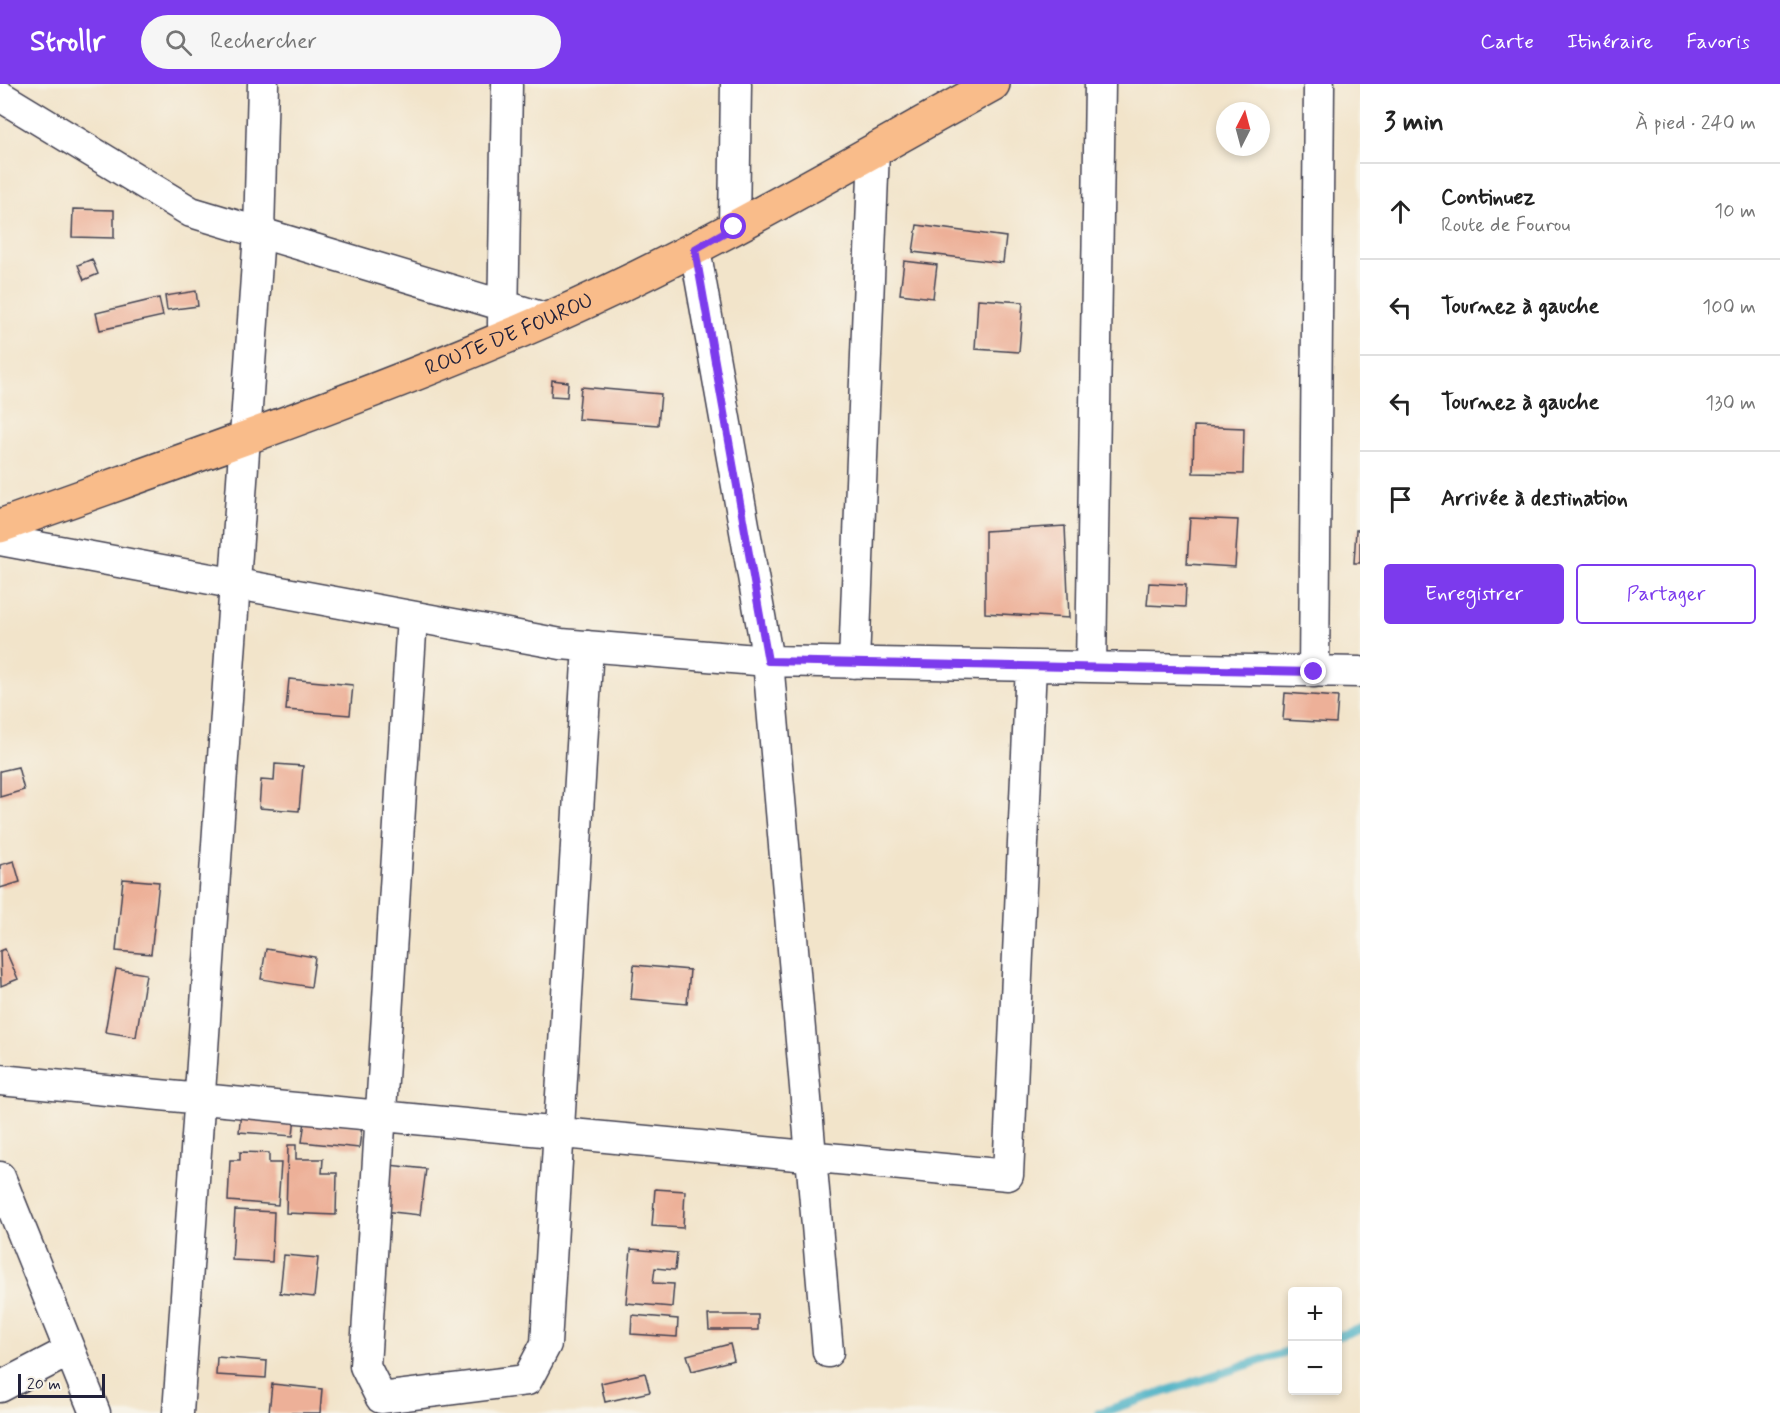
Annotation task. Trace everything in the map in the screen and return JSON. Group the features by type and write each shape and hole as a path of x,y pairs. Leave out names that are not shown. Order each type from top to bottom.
{"main road":[{"name":"ROUTE DE FOUROU","path":"0,526 246,437 503,321 548,319 695,249 874,150 976,89"}],"street":[{"path":"178,1413 246,437 259,233 263,84"},
{"path":"0,96 191,212 259,233 503,321 507,84"},
{"path":"734,227 736,84"},
{"path":"1091,667 1100,84"},
{"path":"1314,672 1319,84"},
{"path":"854,663 874,150"},
{"path":"695,249 768,661 828,1352"},
{"path":"0,540 561,644 768,661 1360,672"},
{"path":"412,617 365,1366 381,1398 527,1380 546,1344 588,646"},
{"path":"0,1080 1008,1175 1031,666"},
{"path":"0,1177 95,1413"},
{"path":"0,1387 69,1350"}],"building":[{"path":"73,209 114,210 114,238 72,237"},
{"path":"917,225 1006,237 1003,263 913,252"},
{"path":"92,259 98,274 84,280 78,265"},
{"path":"904,261 937,265 933,298 900,294"},
{"path":"196,291 198,306 167,310 165,296"},
{"path":"159,298 163,316 100,330 96,313"},
{"path":"978,299 1023,302 1019,352 975,349"},
{"path":"552,380 568,382 567,397 551,396"},
{"path":"581,387 661,394 658,425 578,419"},
{"path":"1194,426 1244,428 1243,474 1193,473"},
{"path":"1190,518 1238,520 1235,567 1187,564"},
{"path":"1065,526 1069,618 985,613 985,531"},
{"path":"1356,530 1360,530 1360,563 1354,563"},
{"path":"1149,583 1186,585 1185,607 1147,605"},
{"path":"289,679 353,685 350,715 286,710"},
{"path":"1285,693 1338,697 1336,723 1283,720"},
{"path":"275,764 303,766 299,811 259,808 261,780 274,781"},
{"path":"18,767 24,790 0,797 0,771"},
{"path":"14,861 20,882 0,888 0,865"},
{"path":"123,879 159,882 151,954 116,951"},
{"path":"5,949 18,979 1,986 0,951"},
{"path":"266,949 315,957 311,987 261,979"},
{"path":"634,965 690,970 687,1004 631,999"},
{"path":"116,969 146,974 136,1037 105,1032"},
{"path":"241,1111 295,1115 293,1136 239,1132"},
{"path":"305,1121 362,1126 359,1148 302,1142"},
{"path":"288,1145 296,1145 296,1159 323,1159 322,1173 337,1173 336,1215 286,1213"},
{"path":"240,1152 269,1153 269,1163 281,1163 278,1205 228,1201 230,1160 240,1160"},
{"path":"389,1165 426,1169 420,1215 383,1211"},
{"path":"655,1189 685,1191 683,1228 652,1226"},
{"path":"235,1210 274,1212 272,1262 232,1260"},
{"path":"631,1249 677,1253 675,1270 655,1268 653,1283 674,1284 672,1307 626,1303"},
{"path":"284,1255 318,1258 314,1297 280,1293"},
{"path":"632,1315 678,1319 677,1337 631,1334"},
{"path":"708,1315 758,1315 758,1330 709,1330"},
{"path":"730,1344 734,1360 692,1371 687,1355"},
{"path":"217,1357 267,1361 266,1378 216,1375"},
{"path":"645,1373 650,1392 605,1402 601,1383"},
{"path":"272,1384 322,1389 320,1413 269,1413"}],"waterway":[{"path":"1342,1335 1360,1329"},
{"path":"1099,1413 1288,1351"}],"route":[{"path":"734,227 695,249 768,661 1314,672"}]}
